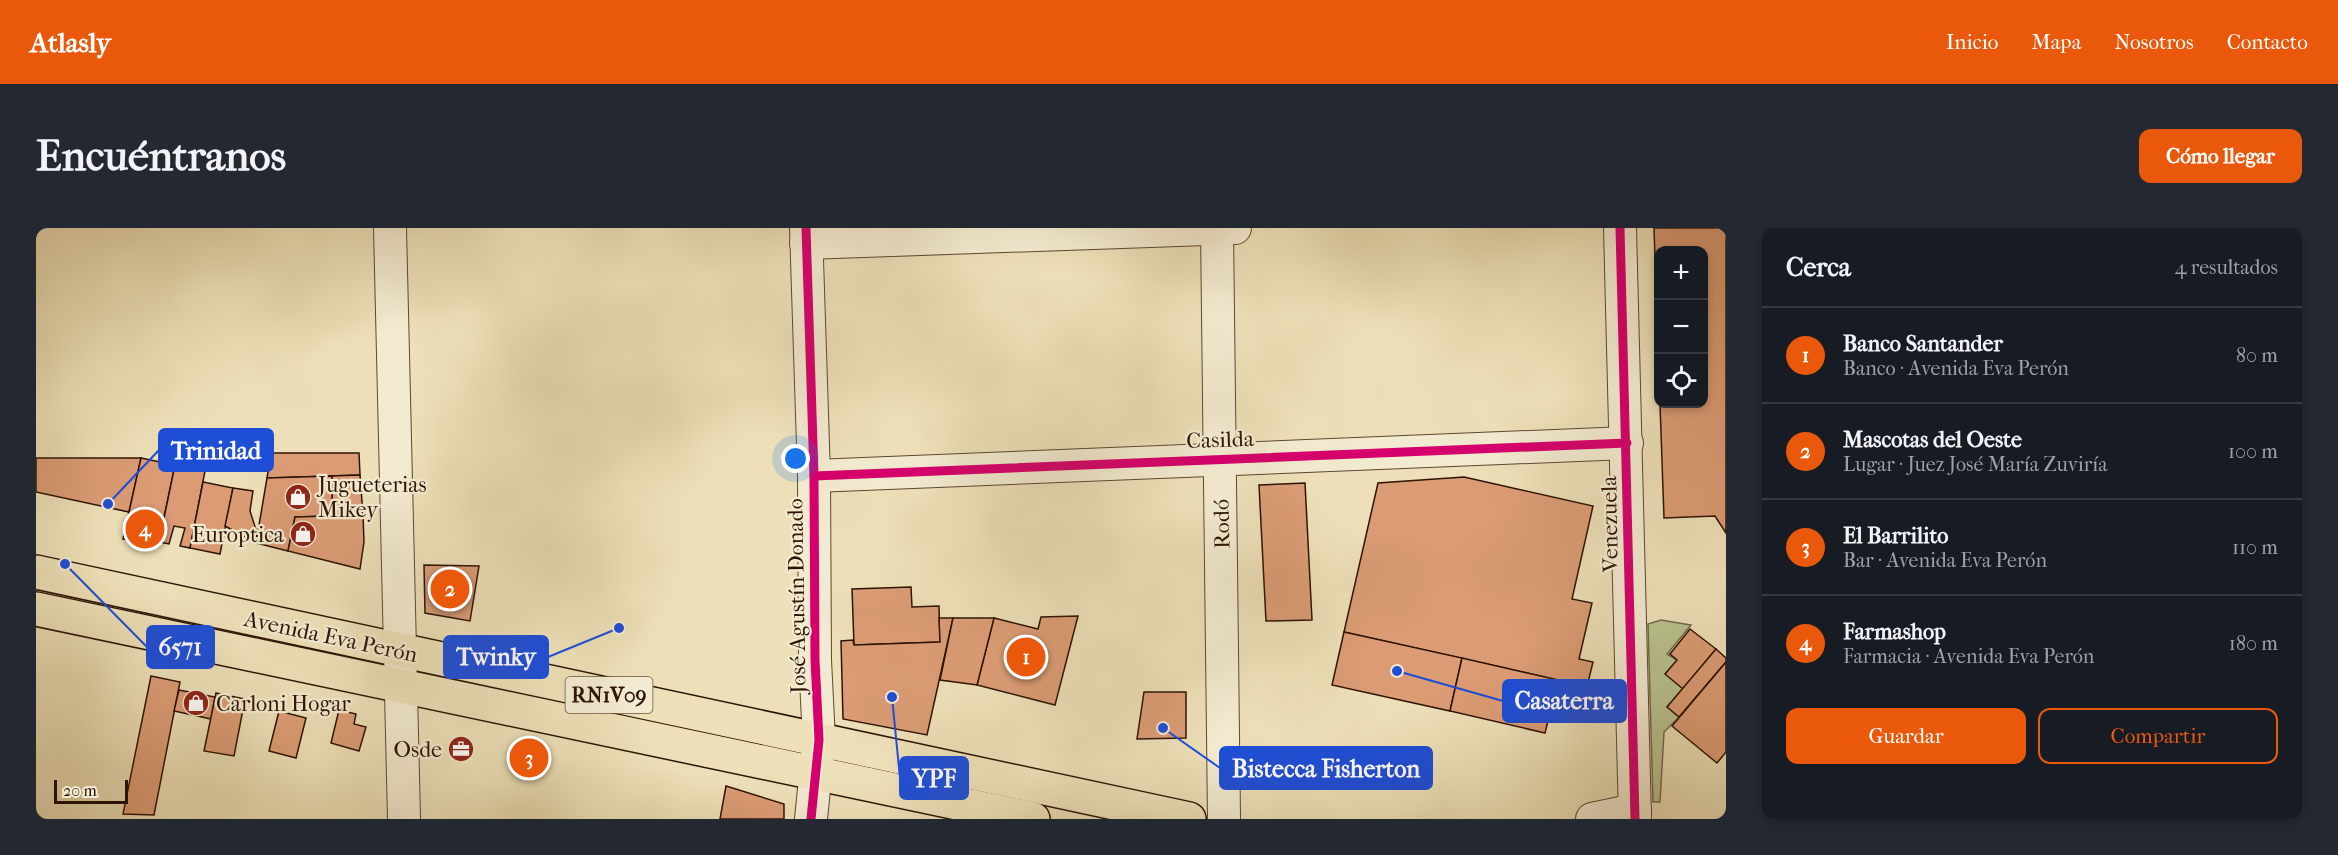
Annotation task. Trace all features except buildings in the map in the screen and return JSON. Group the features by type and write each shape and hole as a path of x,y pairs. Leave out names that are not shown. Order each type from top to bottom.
{"main road":[{"name":"Avenida Eva Perón","path":"36,573 1189,819"},
{"name":"Avenida Eva Perón","path":"36,609 1033,819"}],"street":[{"path":"390,228 404,819"},
{"path":"806,236 1235,228"},
{"name":"Venezuela","path":"1620,228 1635,815"},
{"name":"Rodó","path":"1217,229 1224,819"},
{"name":"José Agustín Donado","path":"806,236 814,476 815,660 819,740 811,819"},
{"name":"Casilda","path":"814,476 1627,443"},
{"path":"1592,819 1635,815"}],"green space":[{"path":"1661,620 1691,625 1667,654 1677,660 1683,689 1667,707 1679,717 1664,732 1660,802 1653,802 1648,624"}],"cycle path":[{"path":"806,228 814,476 815,660 819,740 811,819"},
{"path":"1620,228 1635,819"},
{"path":"814,476 1627,443"}],"place":[{"name":"Jugueterias Mikey","path":"298,497"},
{"name":"Trinidad","path":"108,504"},
{"name":"Farmashop","path":"145,529"},
{"name":"Europtica","path":"303,534"},
{"name":"6571","path":"65,564"},
{"name":"Mascotas del Oeste","path":"450,589"},
{"name":"Twinky","path":"619,628"},
{"name":"Banco Santander","path":"1026,657"},
{"name":"Casaterra","path":"1397,671"},
{"name":"YPF","path":"892,697"},
{"name":"Carloni Hogar","path":"196,703"},
{"name":"Bistecca Fisherton","path":"1163,728"},
{"name":"Osde","path":"461,749"},
{"name":"El Barrilito","path":"529,758"}]}
